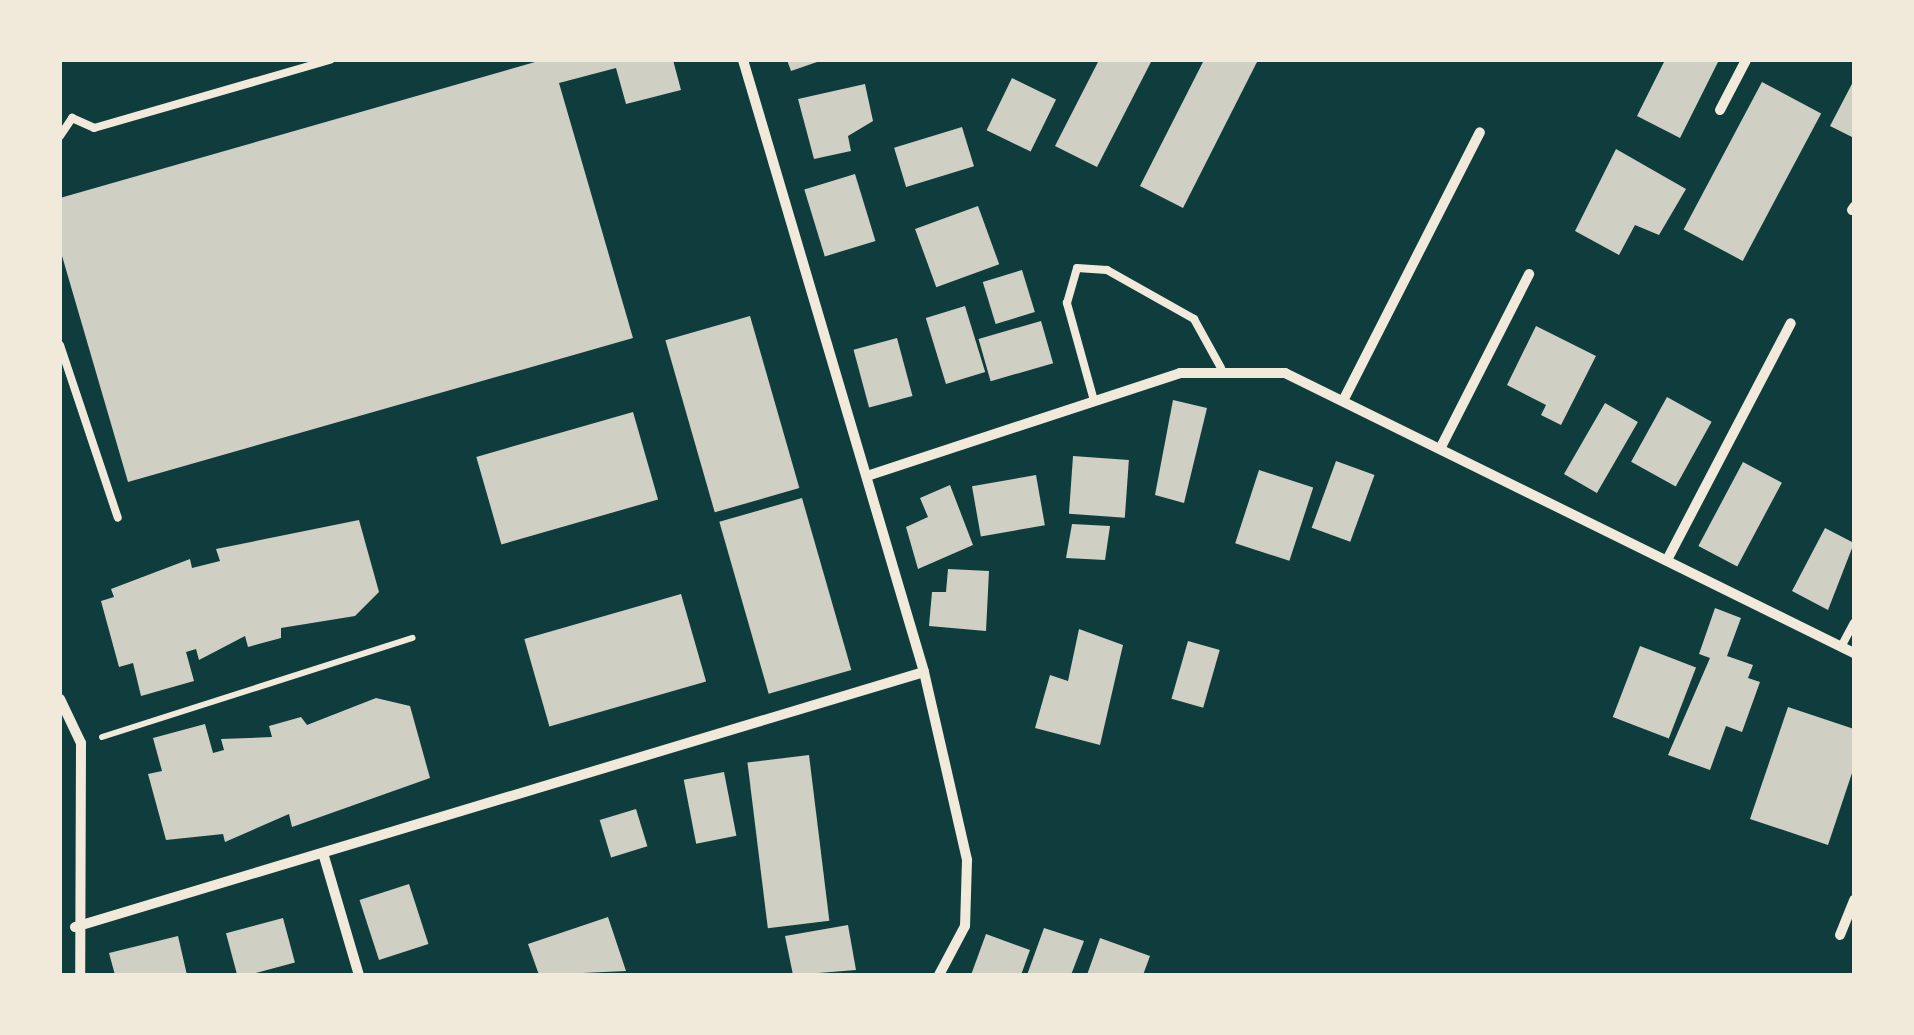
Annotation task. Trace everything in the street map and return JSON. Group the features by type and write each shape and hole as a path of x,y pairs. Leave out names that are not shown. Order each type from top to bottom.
{"street":[{"path":"743,60 924,672 970,902 938,975"},
{"path":"1720,110 1746,60"},
{"path":"1346,397 1480,132"},
{"path":"1442,444 1528,274"},
{"path":"1667,560 1791,323"},
{"path":"868,476 1092,397 1221,368 1284,374 1346,397 1854,653"},
{"path":"74,927 924,672"},
{"path":"60,699 82,743 74,927 80,975"},
{"path":"322,852 359,975"},
{"path":"1840,935 1854,900"}],"lane":[{"path":"60,136 72,118 94,128 330,60"},
{"path":"1092,397 1067,303 1076,268 1107,270 1194,319 1221,368"},
{"path":"60,345 118,518"},
{"path":"1841,647 1854,623"}],"path":[{"path":"82,743 413,638"}],"building":[{"path":"542,60 673,60 681,90 626,104 616,68 559,83 633,338 128,482 60,249 60,198"},
{"path":"787,60 819,60 820,61 791,71"},
{"path":"1099,60 1152,60 1097,167 1055,146"},
{"path":"1204,60 1258,60 1183,208 1140,186"},
{"path":"1665,60 1719,60 1680,138 1637,116"},
{"path":"1012,78 1056,99 1031,152 987,130"},
{"path":"1854,80 1854,138 1830,126"},
{"path":"1762,82 1821,113 1743,261 1684,229"},
{"path":"865,84 873,121 848,136 851,151 814,159 798,99"},
{"path":"962,127 974,166 906,187 894,148"},
{"path":"1616,149 1686,189 1659,235 1635,225 1619,255 1575,231"},
{"path":"855,174 875,241 825,256 804,189"},
{"path":"978,206 999,264 936,287 915,229"},
{"path":"1022,270 1035,312 996,324 983,282"},
{"path":"965,306 985,372 946,384 926,318"},
{"path":"750,316 799,488 715,512 665,340"},
{"path":"1041,321 1053,363 991,381 979,339"},
{"path":"1536,326 1596,356 1561,425 1541,415 1546,405 1507,385"},
{"path":"897,338 913,396 869,408 854,350"},
{"path":"1667,397 1712,422 1676,486 1631,462"},
{"path":"1173,400 1207,408 1184,503 1155,495"},
{"path":"1605,403 1638,422 1597,493 1564,474"},
{"path":"633,412 658,499 501,544 476,457"},
{"path":"1073,456 1129,460 1125,518 1069,514"},
{"path":"1336,461 1375,475 1350,542 1312,528"},
{"path":"1743,462 1782,483 1737,567 1698,546"},
{"path":"1259,470 1313,488 1289,561 1235,543"},
{"path":"1036,475 1045,525 981,537 972,486"},
{"path":"950,485 973,545 918,569 906,527 928,517 920,498"},
{"path":"802,498 851,670 769,694 719,522"},
{"path":"359,520 379,592 355,616 281,628 281,638 248,647 245,636 199,660 196,649 186,652 194,681 141,696 133,663 119,667 101,601 114,597 111,589 190,559 192,568 220,561 216,549"},
{"path":"1072,524 1110,526 1105,560 1066,558"},
{"path":"1825,528 1854,543 1828,610 1792,591"},
{"path":"948,569 989,571 986,631 929,626 932,592 946,592"},
{"path":"681,594 706,681 549,726 524,639"},
{"path":"1715,608 1741,618 1727,656 1753,665 1748,678 1760,682 1742,732 1726,726 1710,770 1668,755 1710,658 1699,654"},
{"path":"1079,629 1123,645 1100,745 1035,728 1050,675 1068,681"},
{"path":"1188,641 1220,650 1203,708 1171,699"},
{"path":"1640,646 1696,668 1669,738 1613,717"},
{"path":"376,698 410,706 430,778 292,827 289,814 225,842 223,834 166,840 148,774 162,771 153,738 205,724 213,753 224,750 221,739 272,737 269,726 301,717 307,725"},
{"path":"1788,707 1854,729 1854,767 1828,845 1750,819"},
{"path":"809,755 829,921 768,928 747,763"},
{"path":"724,772 736,836 696,844 684,780"},
{"path":"636,809 647,846 611,857 600,820"},
{"path":"409,884 428,944 379,960 360,900"},
{"path":"608,917 626,971 539,975 528,944"},
{"path":"283,918 295,962 237,975 226,933"},
{"path":"848,925 856,970 793,975 785,936"},
{"path":"1044,928 1084,941 1071,975 1027,975"},
{"path":"986,934 1030,950 1021,975 971,975"},
{"path":"178,936 187,975 115,975 109,953"},
{"path":"1100,938 1150,956 1143,975 1087,975"}]}
